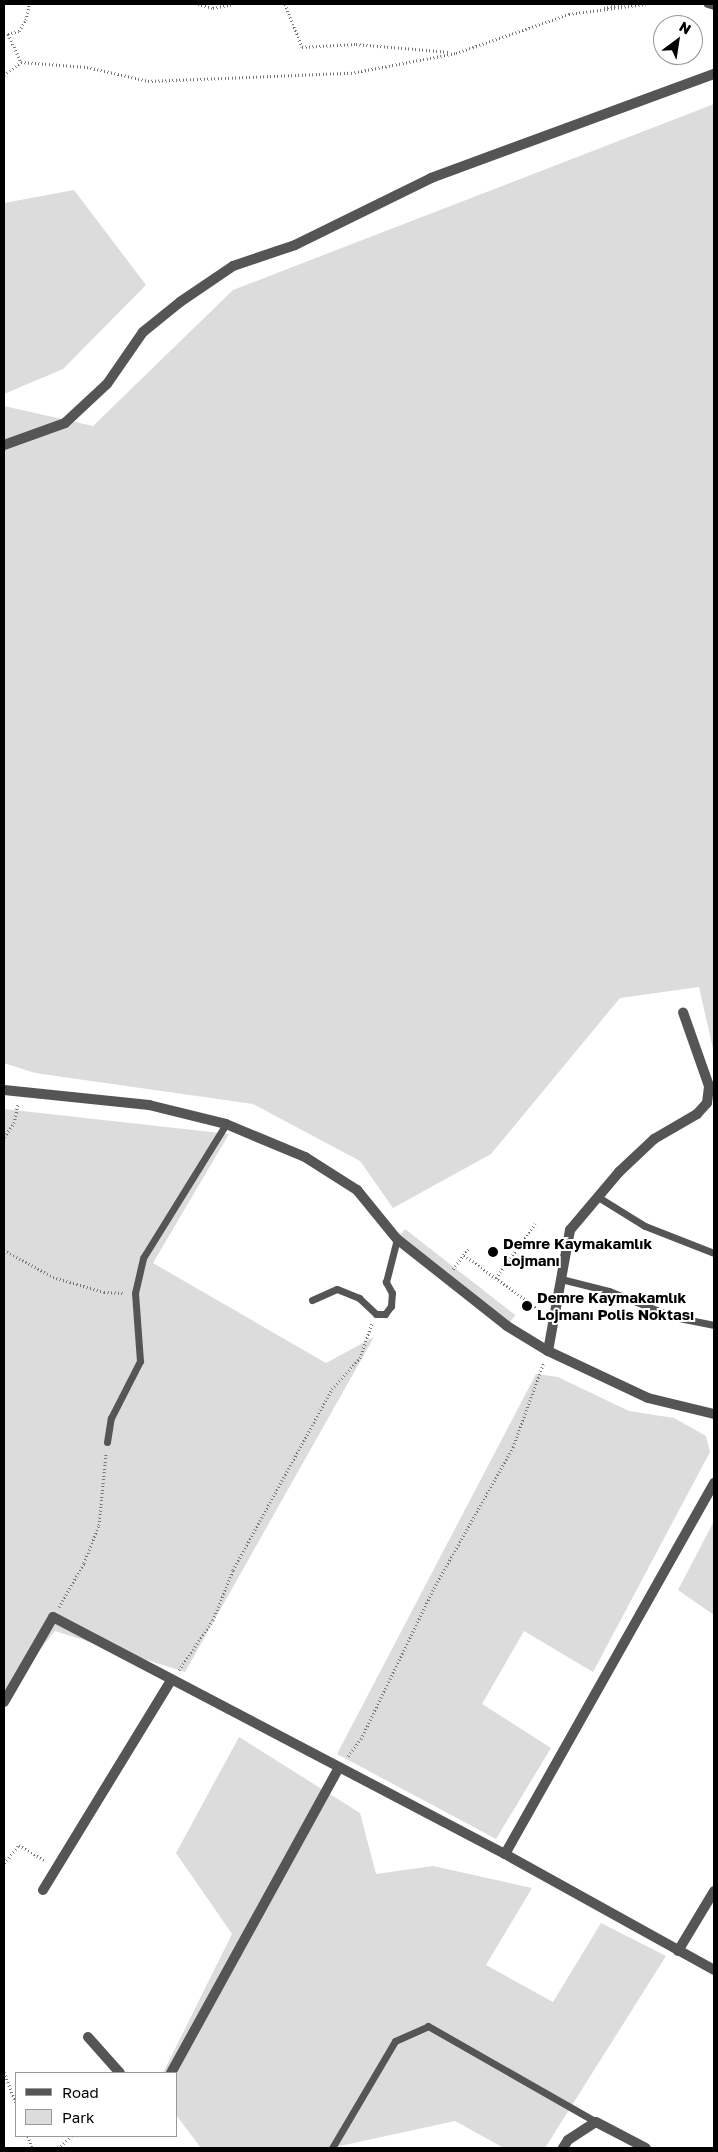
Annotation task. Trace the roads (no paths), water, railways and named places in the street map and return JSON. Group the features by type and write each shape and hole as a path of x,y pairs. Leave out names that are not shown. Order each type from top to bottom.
{"street":[{"path":"4,445 65,423 107,384 143,332 180,302 233,266 295,245 431,178 714,74"},
{"path":"548,1352 570,1230 619,1172 654,1139 697,1114 707,1102 709,1086 683,1012"},
{"path":"4,1090 149,1105 226,1124 305,1157 356,1190 397,1239 507,1326 548,1352 648,1398 714,1414"},
{"path":"505,1854 714,1483"},
{"path":"4,1702 53,1617 338,1769 505,1854 714,1970"},
{"path":"43,1890 171,1680"},
{"path":"172,2072 338,1769"},
{"path":"678,1951 714,1891"},
{"path":"88,2037 119,2072"},
{"path":"563,2148 568,2140 596,2122 646,2148"}],"lane":[{"path":"707,4 714,6"},
{"path":"107,1442 110,1418 140,1361 135,1293 143,1258 226,1124"},
{"path":"598,1197 645,1226 714,1253"},
{"path":"312,1300 337,1289 359,1298 376,1314 385,1314 391,1306 392,1294 386,1282 397,1239"},
{"path":"561,1280 609,1291 674,1317 714,1325"},
{"path":"332,2148 395,2041 428,2026 596,2122"}],"place":[{"name":"Demre Kaymakamlık Lojmanı","path":"493,1252"},
{"name":"Demre Kaymakamlık Lojmanı Polis Noktası","path":"527,1306"}]}
